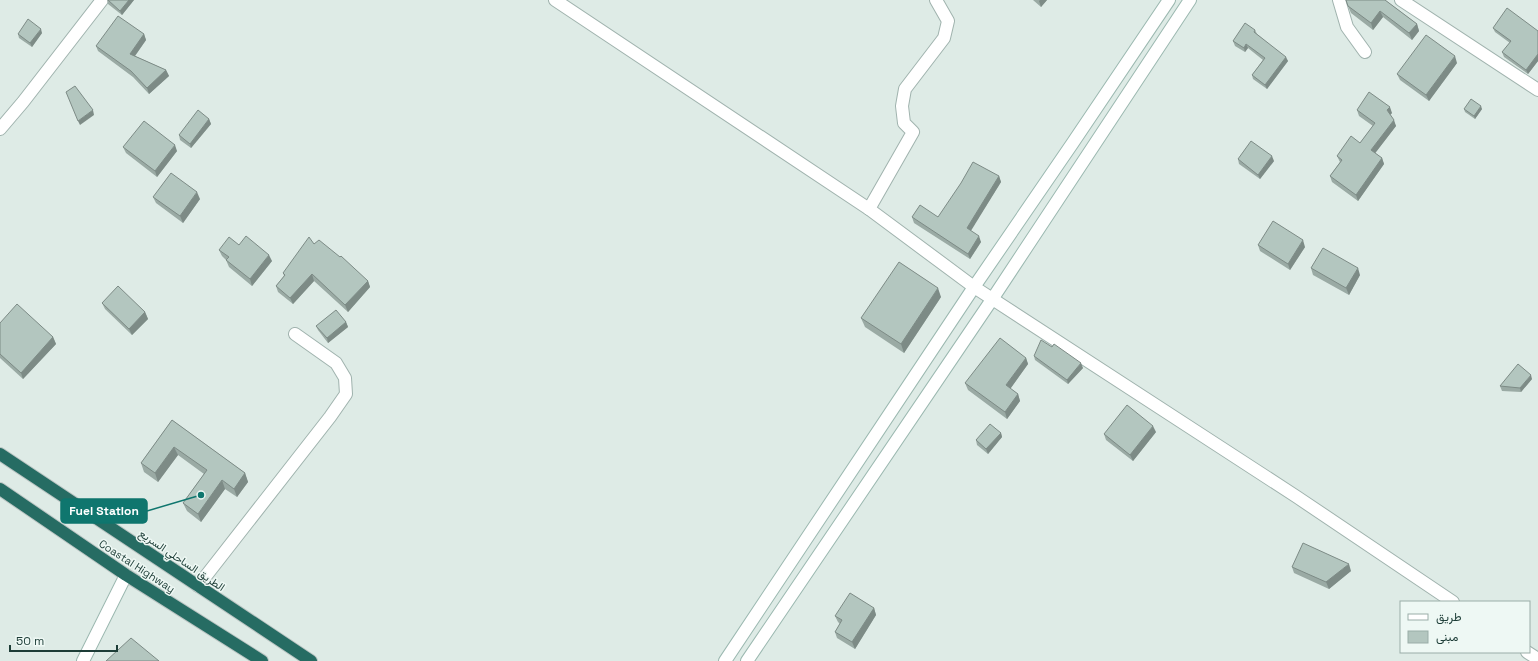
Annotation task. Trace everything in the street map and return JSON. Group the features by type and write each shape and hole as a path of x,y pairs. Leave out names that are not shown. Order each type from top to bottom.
{"highway":[{"name":"الطريق الساحلي السريع","path":"0,454 311,661"},
{"name":"Coastal Highway","path":"0,489 126,575 262,661"}],"street":[{"path":"0,129 23,102 102,0"},
{"path":"555,0 869,209 974,286 1297,497 1452,601"},
{"path":"869,209 913,132 904,123 902,106 905,89 944,38 948,21 936,0"},
{"path":"725,661 974,286 1080,133 1169,0"},
{"path":"747,661 993,298 1190,0"},
{"path":"1340,0 1347,27 1365,52"},
{"path":"1401,0 1538,90"},
{"path":"1080,133 1094,144"},
{"path":"198,586 330,417 346,394 345,378 336,362 295,334"},
{"path":"894,406 912,417"},
{"path":"83,661 126,575"},
{"path":"1528,653 1538,660"}],"building":[{"path":"108,0 129,0 120,11"},
{"path":"1346,0 1385,0 1417,24 1409,33 1380,11 1371,23 1348,6"},
{"path":"1507,8 1538,31 1538,54 1526,70 1502,52 1511,41 1493,28"},
{"path":"118,16 144,34 130,54 166,70 147,88 131,71 96,46"},
{"path":"28,19 41,29 30,43 18,34"},
{"path":"1245,23 1286,57 1265,85 1252,75 1265,58 1246,44 1244,48 1233,41"},
{"path":"1426,35 1455,56 1426,95 1397,74"},
{"path":"75,86 93,110 78,121 66,92"},
{"path":"1369,92 1390,107 1387,110 1394,120 1371,150 1382,158 1356,195 1330,176 1342,160 1337,156 1351,136 1360,143 1375,123 1357,110"},
{"path":"1471,99 1481,106 1474,116 1464,109"},
{"path":"198,110 209,119 190,144 179,135"},
{"path":"144,121 175,145 155,171 123,147"},
{"path":"1251,141 1272,156 1258,175 1238,159"},
{"path":"973,162 999,176 967,228 979,236 968,254 912,217 920,205 938,217"},
{"path":"171,173 197,192 180,216 153,197"},
{"path":"1273,221 1303,240 1288,264 1258,245"},
{"path":"246,236 269,255 250,279 226,260 229,257 219,250 229,237 239,245"},
{"path":"309,237 314,244 319,240 340,257 341,256 368,281 345,305 312,274 290,298 276,286 285,275 283,273"},
{"path":"1323,248 1358,268 1346,288 1311,268"},
{"path":"899,262 938,288 901,344 861,318"},
{"path":"118,286 145,312 129,329 102,303"},
{"path":"17,304 53,337 21,373 0,354 0,323"},
{"path":"336,310 346,322 327,338 316,326"},
{"path":"1000,338 1026,358 1006,385 1018,394 1005,412 965,383"},
{"path":"1041,340 1052,347 1054,344 1081,363 1067,380 1034,356"},
{"path":"1518,364 1531,375 1520,388 1500,386"},
{"path":"1127,405 1153,426 1130,455 1104,434"},
{"path":"172,420 245,473 234,489 222,480 198,514 183,503 207,470 174,447 155,473 141,463"},
{"path":"990,424 1001,433 986,449 976,440"},
{"path":"1303,543 1349,564 1326,582 1292,567"},
{"path":"850,593 874,608 852,642 835,632 842,620 835,616"},
{"path":"131,638 159,661 106,661"}],"place":[{"name":"Fuel Station","path":"201,495"}]}
